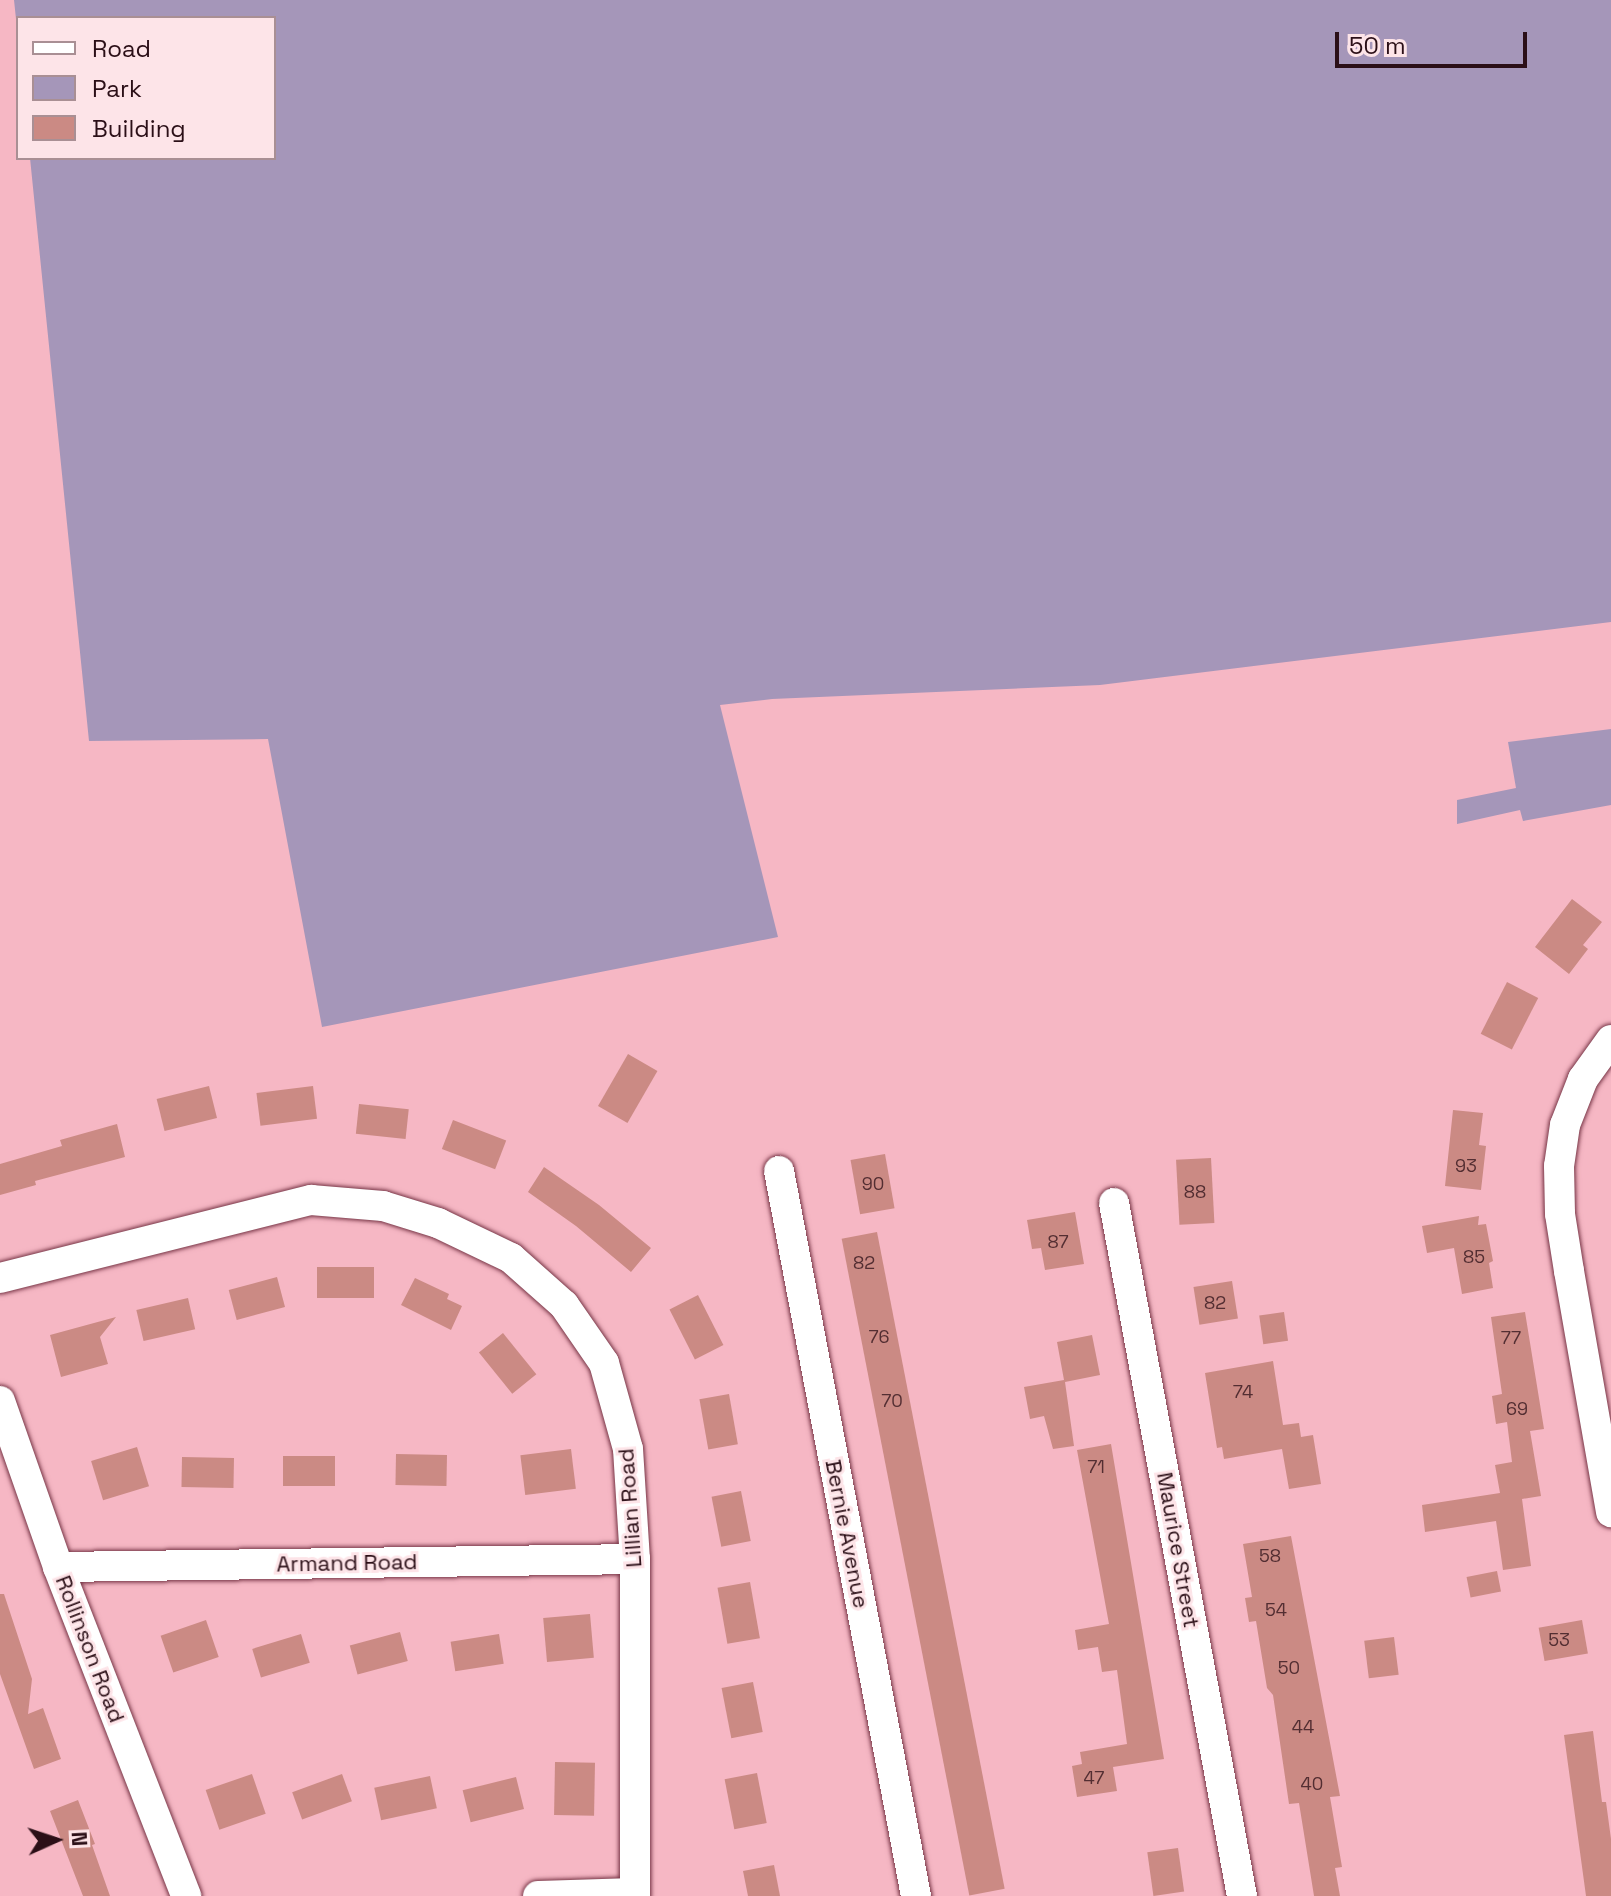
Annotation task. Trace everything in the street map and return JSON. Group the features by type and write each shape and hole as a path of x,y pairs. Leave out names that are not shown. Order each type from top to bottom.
{"street":[{"path":"1611,1040 1583,1079 1565,1125 1559,1166 1567,1257 1611,1512"},
{"name":"Bernie Avenue","path":"779,1171 916,1896"},
{"name":"Lillian Road","path":"0,1278 311,1200 383,1206 438,1223 511,1258 564,1305 604,1363 628,1449 635,1559 635,1895"},
{"name":"Maurice Street","path":"1114,1203 1242,1896"},
{"name":"Rollinson Road","path":"0,1401 58,1567 186,1896"},
{"name":"Armand Road","path":"58,1567 635,1559"},
{"path":"538,1896 635,1895"}],"green space":[{"path":"14,0 1611,0 1611,622 1100,685 772,699 720,705 778,937 322,1027 268,739 89,741 30,160 276,160 276,16 16,16 16,19"},
{"path":"1611,729 1611,805 1523,821 1520,810 1457,824 1457,800 1516,788 1508,742"}],"building":[{"path":"1572,899 1602,922 1583,945 1588,949 1569,974 1535,947"},
{"path":"1507,982 1538,998 1512,1050 1481,1034"},
{"path":"628,1054 657,1071 627,1123 598,1106"},
{"path":"209,1086 217,1118 165,1131 157,1099"},
{"path":"313,1086 317,1119 260,1126 256,1093"},
{"path":"359,1104 409,1109 406,1139 356,1134"},
{"path":"1453,1110 1483,1113 1479,1145 1486,1146 1481,1190 1445,1186"},
{"path":"453,1120 506,1140 495,1169 442,1149"},
{"path":"117,1124 125,1157 35,1181 36,1185 0,1195 0,1164 62,1146 60,1140"},
{"path":"885,1154 895,1208 860,1214 851,1160"},
{"path":"1211,1158 1214,1223 1179,1225 1176,1160"},
{"path":"544,1167 599,1205 651,1248 631,1272 576,1226 528,1192"},
{"path":"1075,1212 1084,1264 1045,1270 1041,1248 1032,1249 1027,1220"},
{"path":"1479,1216 1478,1225 1486,1224 1493,1261 1489,1263 1493,1288 1462,1294 1454,1248 1427,1253 1422,1226"},
{"path":"877,1232 1005,1889 969,1896 842,1239"},
{"path":"317,1267 374,1267 374,1298 317,1298"},
{"path":"277,1277 285,1307 237,1320 229,1290"},
{"path":"415,1278 449,1294 447,1299 462,1306 451,1330 401,1305"},
{"path":"1232,1281 1238,1319 1199,1325 1193,1287"},
{"path":"698,1295 723,1345 695,1359 669,1310"},
{"path":"188,1298 195,1329 144,1341 136,1310"},
{"path":"1284,1312 1288,1341 1263,1344 1259,1315"},
{"path":"1525,1312 1544,1429 1530,1431 1541,1496 1522,1499 1531,1566 1503,1570 1496,1521 1425,1532 1422,1505 1500,1493 1495,1465 1512,1462 1507,1422 1496,1424 1492,1396 1502,1394 1491,1317"},
{"path":"116,1317 100,1337 108,1364 61,1377 50,1335"},
{"path":"503,1333 536,1374 512,1394 479,1353"},
{"path":"1092,1335 1100,1375 1065,1382 1074,1446 1053,1449 1044,1416 1030,1419 1024,1387 1064,1380 1057,1342"},
{"path":"1273,1361 1283,1425 1299,1423 1301,1437 1313,1435 1321,1484 1289,1489 1282,1449 1224,1459 1222,1447 1217,1448 1205,1373"},
{"path":"729,1394 738,1444 708,1449 699,1399"},
{"path":"1111,1444 1164,1759 1113,1767 1117,1791 1077,1797 1072,1766 1082,1764 1080,1752 1127,1744 1117,1670 1102,1672 1098,1647 1078,1650 1075,1630 1109,1624 1077,1450"},
{"path":"137,1447 149,1486 103,1500 91,1461"},
{"path":"571,1449 576,1489 525,1495 520,1455"},
{"path":"396,1454 447,1455 446,1486 395,1485"},
{"path":"283,1456 335,1456 335,1486 283,1486"},
{"path":"182,1457 234,1458 233,1488 181,1487"},
{"path":"741,1491 751,1541 721,1547 712,1497"},
{"path":"1291,1536 1340,1796 1330,1797 1342,1867 1335,1868 1340,1896 1314,1896 1299,1803 1289,1804 1273,1695 1267,1688 1256,1621 1249,1622 1245,1598 1252,1597 1243,1544"},
{"path":"1497,1571 1501,1592 1471,1598 1467,1577"},
{"path":"750,1582 760,1638 727,1644 718,1588"},
{"path":"0,1594 4,1594 32,1679 28,1714 43,1708 61,1759 34,1769 0,1674"},
{"path":"590,1614 594,1658 547,1662 543,1618"},
{"path":"206,1620 219,1657 173,1673 161,1636"},
{"path":"1582,1620 1588,1653 1545,1661 1539,1628"},
{"path":"400,1632 408,1661 358,1674 350,1645"},
{"path":"301,1634 310,1663 261,1678 252,1649"},
{"path":"499,1634 504,1664 455,1671 451,1642"},
{"path":"1394,1637 1399,1675 1369,1678 1364,1641"},
{"path":"753,1682 763,1732 731,1738 722,1688"},
{"path":"1593,1731 1602,1802 1606,1802 1611,1839 1611,1896 1586,1896 1564,1735"},
{"path":"555,1762 595,1763 594,1816 554,1815"},
{"path":"757,1773 767,1823 734,1829 725,1779"},
{"path":"252,1774 266,1814 219,1830 206,1790"},
{"path":"342,1774 352,1801 302,1819 292,1792"},
{"path":"430,1776 437,1808 381,1820 374,1788"},
{"path":"516,1777 524,1809 471,1822 463,1790"},
{"path":"78,1800 110,1896 83,1896 50,1811"},
{"path":"1178,1848 1184,1892 1153,1896 1147,1852"},
{"path":"774,1865 780,1896 748,1896 743,1871"}]}
